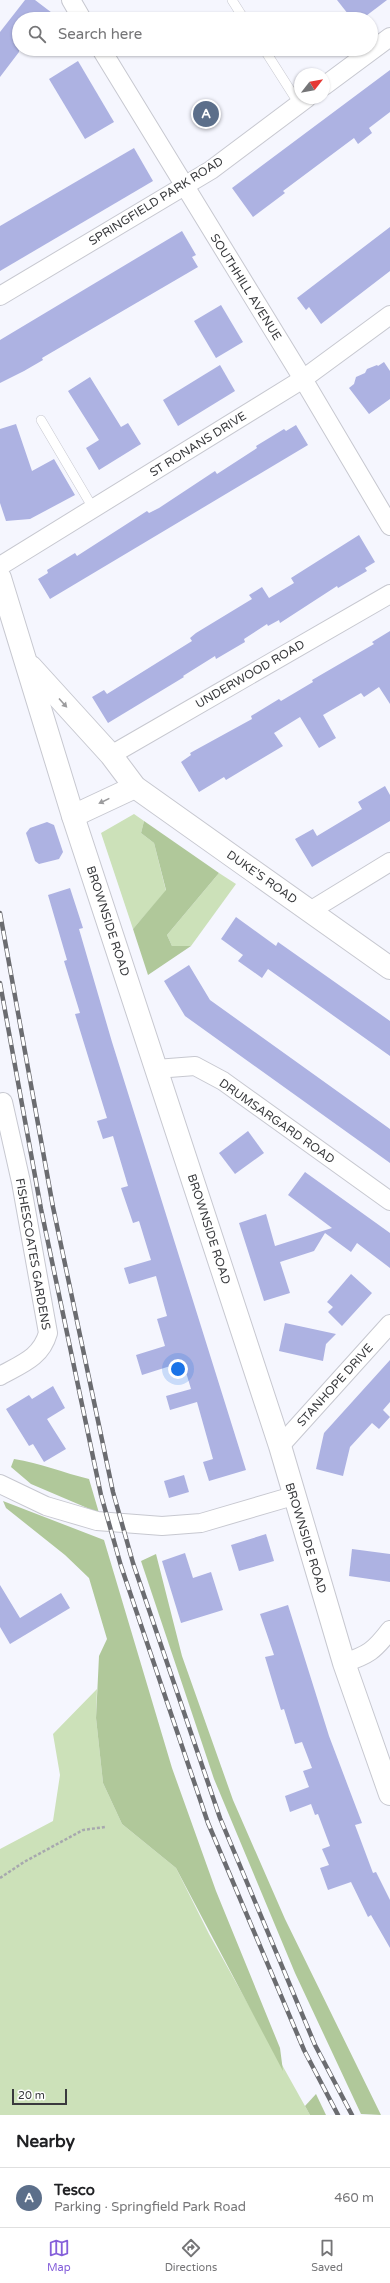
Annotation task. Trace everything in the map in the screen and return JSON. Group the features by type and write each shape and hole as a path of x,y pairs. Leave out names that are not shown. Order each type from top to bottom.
{"street":[{"path":"71,0 78,12"},
{"path":"378,46 390,37"},
{"name":"SOUTHHILL AVENUE","path":"105,56 303,379 390,526"},
{"path":"330,82 364,56"},
{"name":"SPRINGFIELD PARK ROAD","path":"0,296 210,170 299,104"},
{"name":"ST RONANS DRIVE","path":"0,566 303,379 390,315"},
{"name":"DUKE'S ROAD","path":"0,578 28,663 111,755 135,787 390,968"},
{"name":"UNDERWOOD ROAD","path":"111,755 390,594"},
{"name":"BROWNSIDE ROAD","path":"28,663 73,816 280,1446 293,1496 344,1663 390,1794"},
{"path":"73,816 135,787"},
{"path":"310,911 390,862"},
{"name":"DRUMSARGARD ROAD","path":"156,1070 195,1066 223,1081 390,1201"},
{"name":"FISHESCOATES GARDENS","path":"0,1376 37,1354 44,1346 48,1334 21,1182 5,1133 3,1102"},
{"name":"STANHOPE DRIVE","path":"280,1446 390,1324"},
{"path":"0,1484 46,1506 98,1521 162,1526 201,1522 293,1496"},
{"path":"344,1663 366,1655 380,1644 390,1630"}],"lane":[{"path":"232,0 240,12"},
{"path":"269,56 294,89"},
{"path":"41,420 93,508"}],"path":[{"path":"0,1878 24,1862 83,1830 105,1827"}],"green space":[{"path":"134,814 144,821 141,833 154,843 166,891 133,929 101,833"},
{"path":"144,821 219,873 167,935 172,946 191,946 148,975 133,929 166,890 154,843 141,833"},
{"path":"219,873 236,884 191,946 172,946 167,935"},
{"path":"14,1459 89,1479 99,1513 31,1484 11,1467"},
{"path":"3,1501 104,1540 172,1768 216,1891 280,2048 283,2071 176,1868 122,1824 103,1783 96,1718 99,1656 107,1639 89,1578 65,1555 6,1508"},
{"path":"156,1554 182,1656 233,1800 285,1919 381,2115 361,2114 295,1973 214,1779 141,1561"},
{"path":"97,1689 96,1718 103,1783 122,1824 176,1868 209,1934 310,2115 0,2115 0,1849 53,1821 60,1775 53,1734"},
{"path":"316,2094 326,2115 310,2115 305,2106"}],"building":[{"path":"25,0 35,0 51,12 16,12"},
{"path":"337,0 387,0 371,12 346,12"},
{"path":"12,17 12,56 16,56 0,77 0,32"},
{"path":"78,61 114,122 85,139 49,79"},
{"path":"390,70 390,112 369,128 372,133 358,144 354,138 283,191 285,193 253,217 232,188"},
{"path":"134,148 153,181 0,271 0,226"},
{"path":"390,227 390,271 321,324 309,307 306,310 297,298"},
{"path":"182,231 196,255 192,257 198,267 42,358 43,360 0,383 0,340"},
{"path":"221,305 243,342 216,358 194,321"},
{"path":"384,362 390,371 390,399 369,414 349,388 354,384 356,377 365,373 367,369 377,365 378,366"},
{"path":"220,365 235,391 178,426 163,400"},
{"path":"90,377 121,427 128,423 141,444 99,470 86,448 99,440 68,391"},
{"path":"16,424 32,471 54,459 75,495 30,519 6,521 0,503 0,429"},
{"path":"296,425 308,445 50,599 38,579 48,573 47,570 75,553 77,556 147,511 149,513 159,508 215,471 217,474 257,448 256,446 284,429 286,431"},
{"path":"359,535 375,562 365,568 367,571 338,588 337,586 280,623 279,620 268,626 267,624 244,639 245,642 216,659 215,656 183,676 184,677 108,723 92,697 104,690 107,694 192,641 190,638 196,633 252,599 249,595 262,587 269,598 294,583 291,578"},
{"path":"390,631 390,704 379,687 364,697 361,693 323,715 336,738 319,748 300,717 274,733 283,746 226,780 224,777 199,792 181,762 191,755 190,753 252,719 251,716 279,699 281,701 313,682 312,680 374,644 372,642"},
{"path":"385,786 390,795 390,821 312,867 295,839 313,829 317,836 362,809 358,802"},
{"path":"47,822 54,825 63,852 59,859 39,864 35,861 26,833 30,828"},
{"path":"70,888 83,928 79,929 112,1042 246,1470 209,1481 203,1462 213,1459 197,1402 170,1410 166,1396 191,1389 183,1362 142,1375 136,1355 165,1346 157,1319 167,1316 156,1276 129,1284 124,1268 151,1260 139,1221 133,1223 121,1188 128,1186 113,1136 103,1139 97,1121 107,1118 75,1014 80,1013 64,961 67,960 48,895"},
{"path":"236,917 276,946 278,942 390,1021 390,1056 268,969 262,978 238,961 243,955 221,939"},
{"path":"189,965 210,1000 390,1129 390,1163 185,1016 164,981"},
{"path":"248,1131 264,1153 235,1174 219,1153"},
{"path":"305,1172 390,1233 390,1268 357,1243 351,1252 325,1233 314,1251 280,1262 290,1293 264,1301 239,1223 266,1214 275,1246 332,1228 288,1195"},
{"path":"351,1274 372,1293 342,1326 328,1312 333,1307 327,1302"},
{"path":"285,1323 336,1334 326,1344 323,1361 279,1351"},
{"path":"390,1360 390,1402 383,1410 390,1417 379,1429 372,1423 350,1447 343,1476 316,1469 324,1433"},
{"path":"53,1386 65,1408 47,1419 66,1449 44,1462 33,1444 29,1446 6,1409 29,1395 32,1399"},
{"path":"184,1475 189,1492 169,1498 164,1481"},
{"path":"266,1534 274,1561 239,1571 231,1545"},
{"path":"352,1549 390,1554 390,1582 349,1576"},
{"path":"185,1553 193,1578 211,1572 223,1610 181,1623 162,1561"},
{"path":"0,1585 20,1618 61,1593 70,1608 10,1644 0,1627"},
{"path":"288,1605 329,1736 362,1823 355,1825 373,1873 376,1872 390,1900 390,1948 371,1915 368,1917 351,1882 328,1890 320,1868 329,1865 322,1849 330,1846 318,1814 315,1815 311,1804 290,1812 285,1796 309,1787 303,1771 312,1768 302,1742 295,1744 284,1709 281,1710 265,1657 274,1655 260,1614"}],"railway":[{"path":"0,913 53,1207 113,1492 133,1563 220,1818 315,2045 352,2115"},
{"path":"0,983 41,1209 101,1495 121,1566 208,1823 304,2050 338,2115"}],"place":[{"name":"Tesco","path":"206,114"}]}
